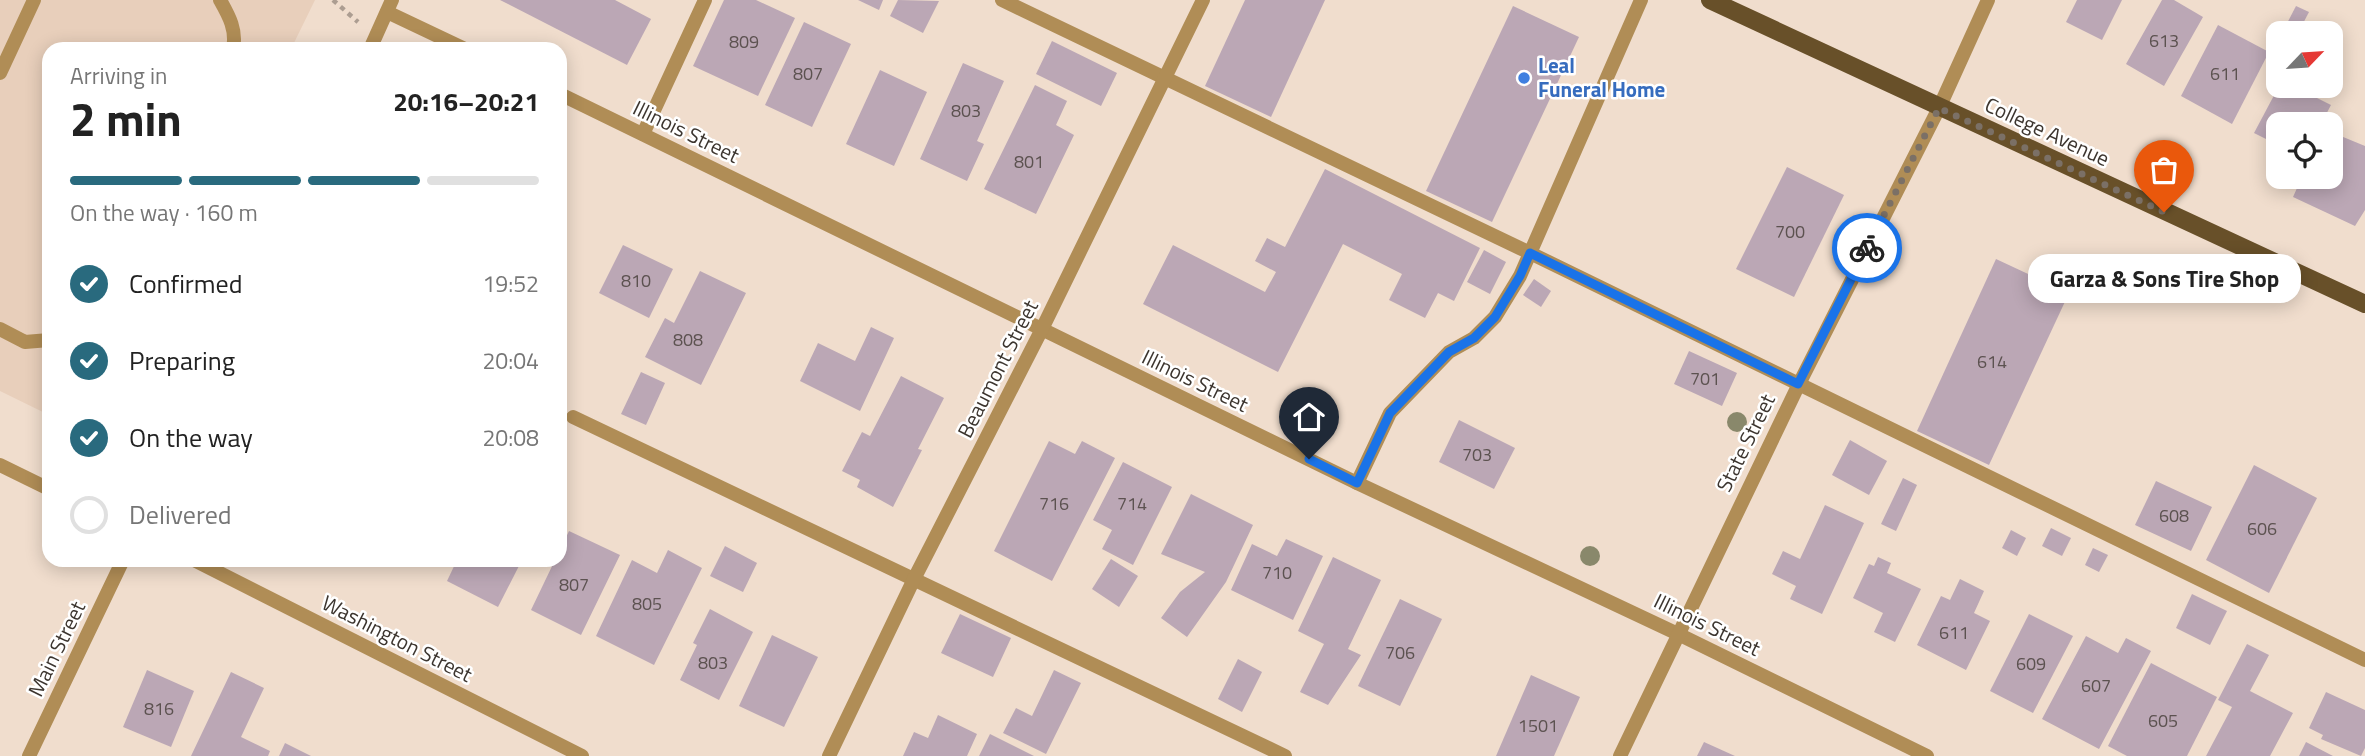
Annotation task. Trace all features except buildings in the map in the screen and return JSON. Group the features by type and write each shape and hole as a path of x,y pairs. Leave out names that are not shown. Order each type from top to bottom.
{"main road":[{"name":"College Avenue","path":"1710,0 2365,304"}],"street":[{"path":"0,73 34,0"},
{"path":"220,0 236,36 235,42"},
{"path":"643,134 705,0"},
{"path":"1002,0 1165,76 2365,660"},
{"name":"Beaumont Street","path":"829,756 914,579 1042,329 1203,0"},
{"path":"1357,483 1390,413 1449,352 1474,338 1495,317 1520,276 1641,0"},
{"name":"State Street","path":"1620,756 1798,384 1939,108 1988,0"},
{"path":"373,42 390,6 453,42"},
{"name":"Illinois Street","path":"567,97 1357,483 1678,634 1927,756"},
{"path":"0,329 25,342 42,341"},
{"path":"573,417 1285,756"},
{"path":"0,465 42,486"},
{"name":"Main Street","path":"29,756 120,567"},
{"name":"Washington Street","path":"208,567 582,756"}],"shaded area":[{"path":"0,0 315,0 294,42 42,42 42,412 0,391"}],"way so far":[{"path":"1867,248 1939,108 2164,212"}],"place":[{"name":"Leal Funeral Home","path":"1524,78"},
{"name":"Garza & Sons Tire Shop","path":"2164,212"}],"route":[{"path":"1309,459 1357,483 1390,413 1449,352 1474,338 1495,317 1520,276 1530,253 1798,384 1867,248"}]}
